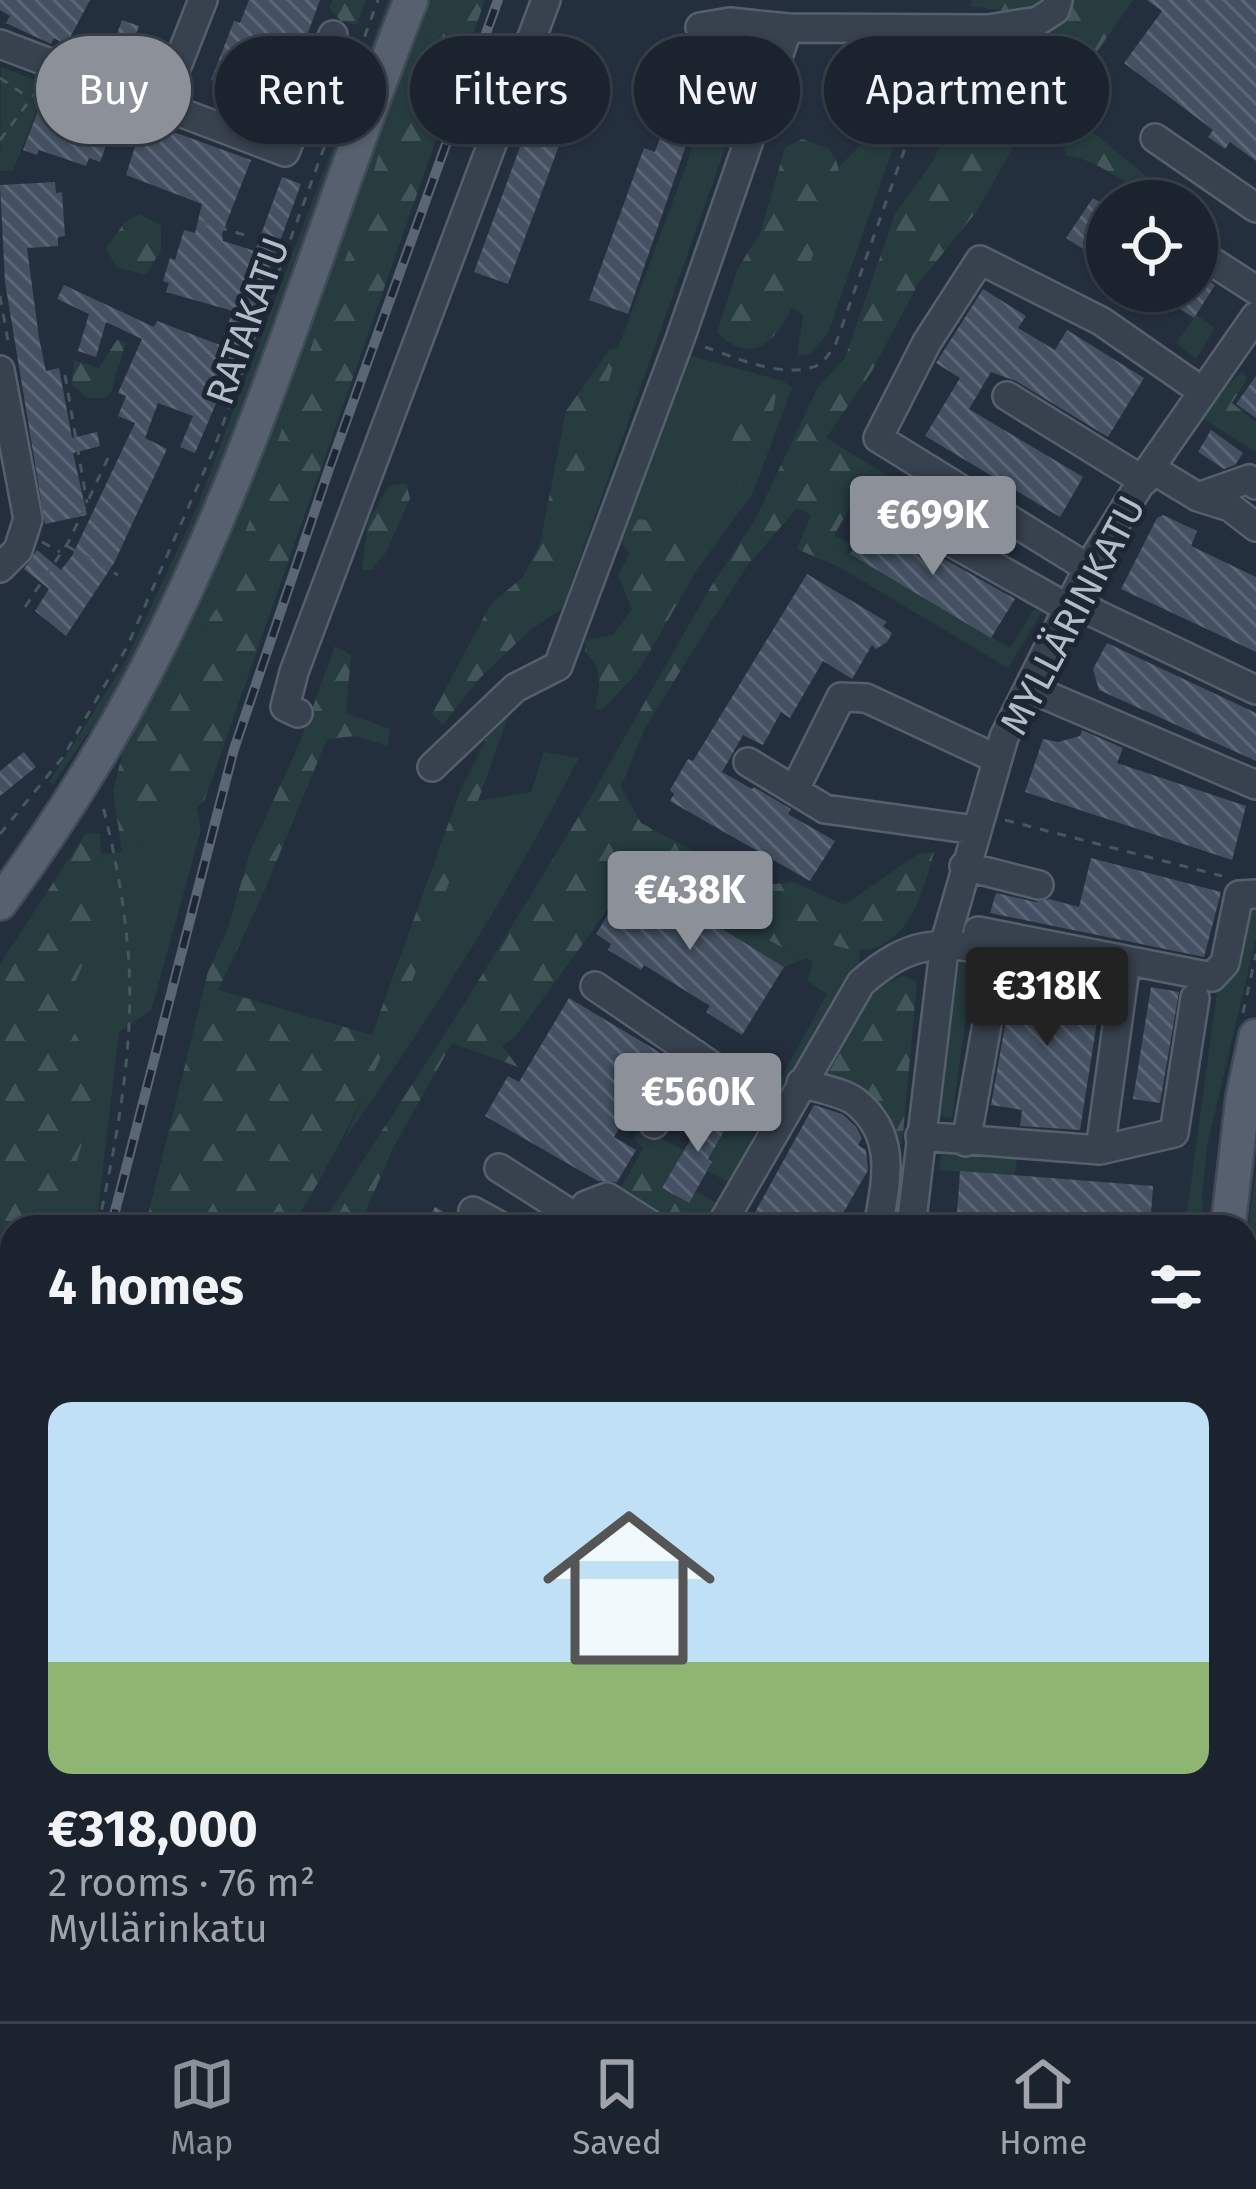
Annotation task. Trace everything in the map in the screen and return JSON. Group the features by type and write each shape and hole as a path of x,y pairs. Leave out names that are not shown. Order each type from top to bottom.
{"main road":[{"name":"RATAKATU","path":"0,903 93,765 151,661 241,459 402,1"},
{"name":"RATAKATU","path":"0,873 151,661"},
{"path":"1229,1215 1256,1036"}],"street":[{"path":"189,36 203,0"},
{"path":"298,713 285,707 294,672 546,0"},
{"path":"700,27 730,22 788,28 988,29 1038,21 1055,10 1058,0"},
{"path":"432,767 515,688 558,666 680,339 788,28"},
{"path":"0,44 36,57"},
{"path":"1155,138 1256,208"},
{"path":"265,144 285,152 288,144"},
{"path":"1088,568 878,438 927,342 980,260 1101,321 1203,392"},
{"path":"1218,266 1256,290"},
{"name":"MYLLÄRINKATU","path":"912,1215 947,934 997,760 1088,568 1256,316"},
{"path":"0,370 28,519 18,550 0,568"},
{"path":"1007,396 1147,474 1230,507 1256,526"},
{"path":"1198,497 1249,479 1256,485"},
{"path":"866,494 1068,604 1256,690"},
{"path":"1029,688 1256,785"},
{"path":"795,789 841,697 866,698 997,760"},
{"path":"748,762 825,809 978,822"},
{"path":"964,866 1039,885"},
{"path":"727,1215 861,983 886,962 947,934 1212,976 1226,963 1239,895 1245,887"},
{"path":"947,934 1000,951 1124,976 1100,1150"},
{"path":"966,1142 1000,951"},
{"path":"595,986 786,1110"},
{"path":"920,1136 1100,1150 1174,1133 1195,998"},
{"path":"653,1124 695,1054"},
{"path":"802,1082 855,1101 880,1136 889,1163 880,1215"},
{"path":"499,1168 565,1215"},
{"path":"580,1215 586,1205 607,1197 635,1215"},
{"path":"473,1211 480,1215"}],"path":[{"path":"0,834 63,757 127,646 402,1"},
{"path":"680,339 749,362 800,370 823,363 836,343 947,29"},
{"path":"0,78 31,98"},
{"path":"0,140 36,91"},
{"path":"201,223 248,236"},
{"path":"65,375 88,506"},
{"path":"25,607 66,546 109,458"},
{"path":"66,546 118,575"},
{"path":"93,765 128,942 118,1134 101,1215"},
{"path":"978,822 1245,887"}],"green space":[{"path":"333,0 366,0 357,25 341,21 329,8"},
{"path":"388,0 399,0 386,36 374,36"},
{"path":"427,0 447,0 429,36 412,36"},
{"path":"447,0 485,0 472,36 429,36"},
{"path":"972,0 1044,0 1018,13 970,6"},
{"path":"1071,0 1133,0 1108,36 1040,36 1063,19"},
{"path":"410,42 410,75 386,128 386,101"},
{"path":"1,67 36,80 36,112 13,171 0,171"},
{"path":"410,75 410,144 435,144 205,799 132,851 122,852 113,791 123,752 220,603 357,230 382,144 386,144 389,118"},
{"path":"800,140 829,149 836,160 835,197 782,326 769,341 754,348 737,346 717,332 737,270 760,233 785,148"},
{"path":"334,144 345,144 232,447 137,662 52,786 50,781 125,662 196,510"},
{"path":"369,144 382,144 357,230 220,603 123,752"},
{"path":"693,144 727,144 562,609 530,630 571,518 618,348"},
{"path":"861,144 894,144 828,333 810,354 797,356 803,315 792,308 831,203 839,167"},
{"path":"940,144 1015,144 977,211 918,284 872,371 826,438 874,467 834,535 851,544 839,567 797,549 811,515 797,508 747,566 692,652 644,730 621,787 641,823 758,886 793,882 844,905 918,854 934,852 911,915 890,940 875,948 853,950 821,941 800,957 632,868 515,1037 502,1046 518,1067 452,1043 392,1150 364,1215 328,1215 466,1001 755,520 817,389 845,358 895,214"},
{"path":"1107,144 1151,180 1122,180 1067,156 1065,147"},
{"path":"140,214 161,226 161,250 146,275 116,267 106,248 125,222"},
{"path":"1196,315 1215,328 1196,359 1176,343"},
{"path":"117,340 126,342 111,392 106,398 87,398 72,385 74,360 99,368"},
{"path":"618,348 571,518 530,630 479,679 443,725 432,714 491,604 523,577 540,544 566,411 609,350"},
{"path":"685,354 783,381 792,388 753,493 697,570 679,528 624,523"},
{"path":"1243,371 1247,379 1232,403 1256,422 1256,452 1202,418 1221,390"},
{"path":"764,387 776,391 765,437 750,470 720,505 724,461"},
{"path":"874,467 989,541 986,547 885,488 861,489"},
{"path":"406,483 410,498 386,552 372,570 362,570 368,522 389,486"},
{"path":"640,519 680,528 697,570 637,673 602,710 595,708 599,678 585,652 585,640 613,635 632,609 618,576 629,554 618,535 624,523"},
{"path":"847,552 1010,648 1034,609 1042,612 1008,668 839,567"},
{"path":"335,646 351,655 346,713 390,729 388,746 355,736 327,739 218,990 372,1035 459,794 502,707 514,701 389,1037 360,1102 298,1215 148,1215 208,972 228,928 250,852 300,742"},
{"path":"544,752 579,758 468,953 344,1140 386,1043 476,801 531,792"},
{"path":"197,808 201,830 151,1011 119,1032 97,1215 61,1215 102,1078 62,1012 97,916 102,854 132,851 181,812"},
{"path":"100,833 104,891 90,948 62,1012 102,1078 61,1215 0,1215 0,964 85,834"},
{"path":"632,867 799,957 821,941 859,950 860,966 792,1081 781,1088 777,1085 827,994 807,981 813,962 807,958 784,967 633,874"},
{"path":"1256,891 1256,938 1207,1146 1203,1215 1187,1215 1217,992 1232,978"},
{"path":"960,959 974,960 952,1118 939,1116"},
{"path":"904,976 917,982 902,1145 895,1141 887,1110 866,1094 820,1079 863,1003 888,982"},
{"path":"742,1110 764,1120 735,1181 728,1182 707,1171 712,1163 708,1159 731,1114"},
{"path":"638,1130 657,1157 656,1189 694,1215 653,1215 617,1195 643,1149 634,1138"},
{"path":"647,1136 684,1150 663,1188 688,1203 696,1191 719,1204 713,1215 694,1215 656,1189 654,1149"},
{"path":"942,1153 1017,1158 1015,1176 939,1170"},
{"path":"1256,1172 1256,1215 1250,1215"}],"building":[{"path":"0,0 90,0 71,36 36,37 6,23 10,16 0,10"},
{"path":"249,0 320,0 307,36 228,36 234,21 240,23"},
{"path":"1147,0 1256,0 1256,161 1230,142 1225,149 1208,137 1213,130 1124,63 1162,11"},
{"path":"122,20 139,26 135,36 116,36"},
{"path":"36,116 36,144 107,144 100,162 89,158 86,166 39,150 37,155 23,150"},
{"path":"191,138 251,160 222,234 223,241 255,251 282,177 301,184 195,453 180,447 193,416 158,403 145,438 167,449 114,563 66,636 35,611 49,589 24,569 37,550 61,570 72,556 135,423 118,416 126,396 118,393 142,339 106,322 96,357 78,351 89,314 57,299 64,285 154,327 157,321 220,345 233,311 166,292 169,283 163,281 170,258 175,260 184,230 195,233 202,204 126,175 136,144 191,144"},
{"path":"521,144 560,144 508,284 474,272"},
{"path":"658,144 686,144 628,314 589,300 644,148 655,152"},
{"path":"55,182 56,193 62,192 65,236 58,237 58,246 27,248 39,338 46,371 59,368 72,438 97,432 100,446 73,453 87,515 45,524 5,282 0,185"},
{"path":"1086,208 1086,251 1066,238"},
{"path":"983,289 1026,316 1018,328 1055,350 1067,330 1144,378 1108,437 1016,381 991,372 969,409 1083,477 1060,517 925,436 960,378 936,363"},
{"path":"1256,376 1256,418 1236,404"},
{"path":"1211,430 1243,453 1235,465 1224,469 1198,452"},
{"path":"1163,515 1197,531 1191,546 1256,577 1256,652 1121,589 1157,518"},
{"path":"872,518 1015,599 991,638 850,554"},
{"path":"807,574 887,622 883,626 892,633 876,649 872,645 852,679 823,661 790,718 781,712 763,745 743,735 722,772 791,809 788,814 835,841 810,881 670,801 674,794 670,790 688,759 693,761"},
{"path":"1107,643 1256,713 1256,761 1099,690 1093,669"},
{"path":"1082,730 1123,748 1117,763 1246,806 1232,860 1025,792 1043,739 1058,742 1080,736"},
{"path":"24,752 36,767 0,796 0,771"},
{"path":"1091,858 1221,892 1204,957 990,913 996,893 1079,907"},
{"path":"633,874 784,967 742,1035 706,1012 710,1006 644,965 641,970 608,950 611,944 596,934"},
{"path":"1015,968 1076,978 1102,990 1080,1130 1020,1126 1022,1110 991,1105"},
{"path":"1151,987 1179,992 1160,1103 1133,1099"},
{"path":"569,998 664,1055 614,1137 636,1150 617,1182 598,1181 485,1116 508,1076 519,1082"},
{"path":"712,1103 733,1115 689,1203 662,1188"},
{"path":"814,1105 842,1114 856,1127 868,1170 842,1215 754,1215"},
{"path":"960,1171 1153,1186 1151,1215 957,1215"}],"railway":[{"path":"114,1215 234,749 498,0"}]}
